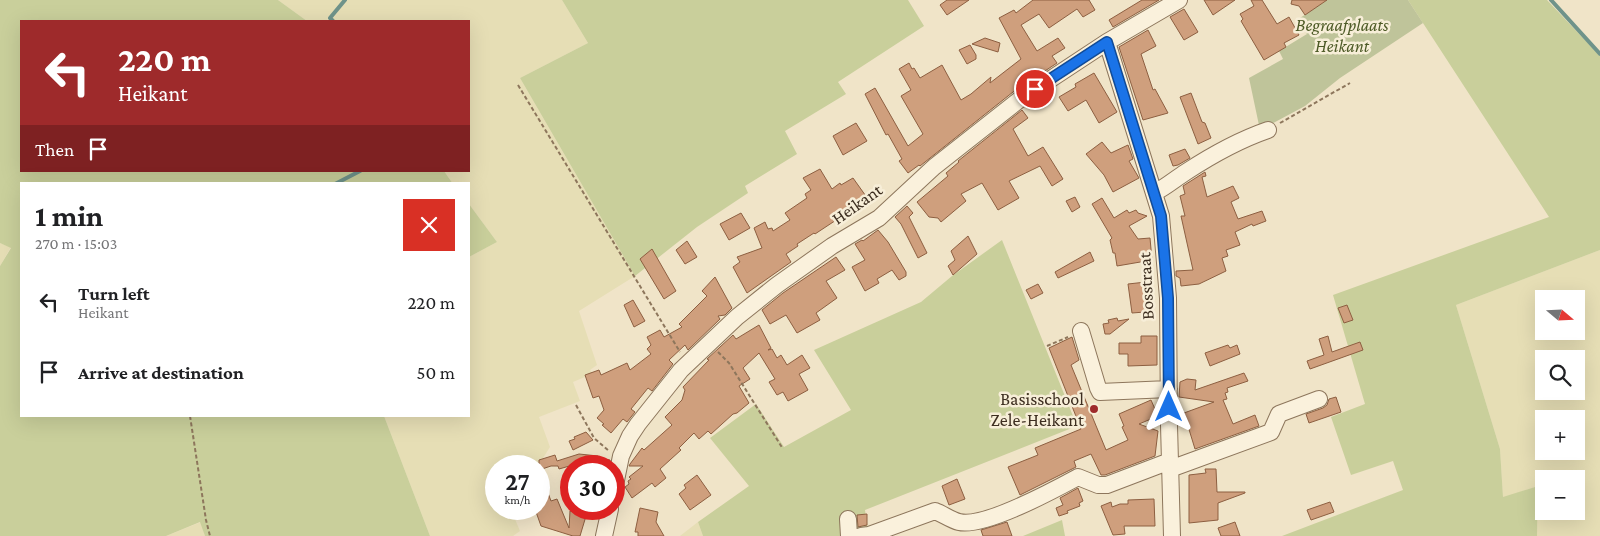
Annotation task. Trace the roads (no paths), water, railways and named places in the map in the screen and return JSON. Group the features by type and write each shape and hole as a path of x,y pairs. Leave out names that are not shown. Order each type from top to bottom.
{"street":[{"name":"Heikant","path":"621,455 630,436 644,416 688,364 737,317 832,246 879,218 934,167 1019,100 1107,42 1179,0"},
{"name":"Bosstraat","path":"1107,42 1161,216 1168,298 1172,536"},
{"path":"1154,193 1216,153 1250,136 1268,130"},
{"path":"1081,331 1100,392 1169,389"},
{"path":"861,536 870,535 935,511 959,522 978,522 1048,494 1078,477 1098,485 1106,485 1271,432 1280,414 1319,399"},
{"path":"848,519 849,536"},
{"path":"604,536 608,520"}],"waterway":[{"path":"332,20 330,18 345,0"},
{"path":"1551,0 1600,54"},
{"path":"339,182 358,172"}],"place":[{"name":"Basisschool Zele-Heikant","path":"1094,409"}],"park label":[{"name":"Begraafplaats Heikant","path":"1342,35"}]}
